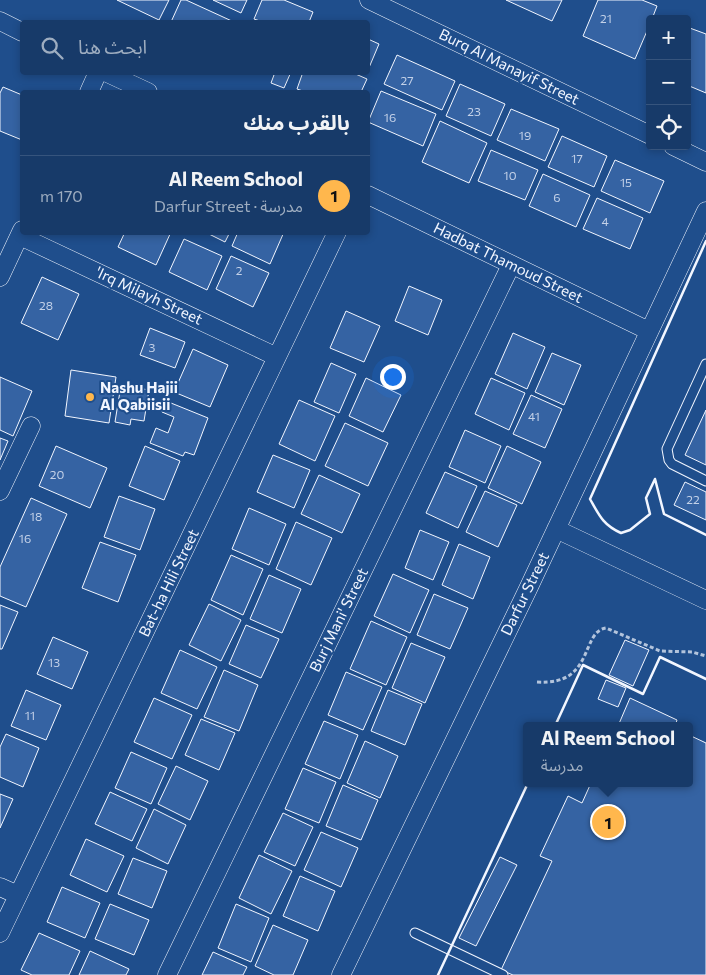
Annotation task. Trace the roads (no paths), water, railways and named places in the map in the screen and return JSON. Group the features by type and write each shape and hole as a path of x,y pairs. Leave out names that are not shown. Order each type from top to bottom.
{"street":[{"name":"Burq Al Manayif Street","path":"369,0 646,133"},
{"path":"0,21 20,31"},
{"path":"90,90 97,75"},
{"path":"111,75 144,90"},
{"path":"681,150 706,162"},
{"name":"Hadbat Thamoud Street","path":"370,197 649,331"},
{"name":"Darfur Street","path":"340,975 556,529 706,211"},
{"path":"0,277 20,235"},
{"name":"'Irq Milayh Street","path":"25,235 277,357"},
{"name":"Bat-ha Hili Street","path":"0,933 336,235"},
{"name":"Burj Mani' Street","path":"167,975 511,265"},
{"path":"0,490 31,426"},
{"path":"556,529 706,600"},
{"path":"0,887 18,895"}],"lane":[{"path":"706,364 667,449 669,460 672,464 706,481"},
{"path":"415,933 503,975"}],"place":[{"name":"Nashu Hajii Al Qabiisii","path":"90,397"},
{"name":"Al Reem School","path":"608,822"}]}
